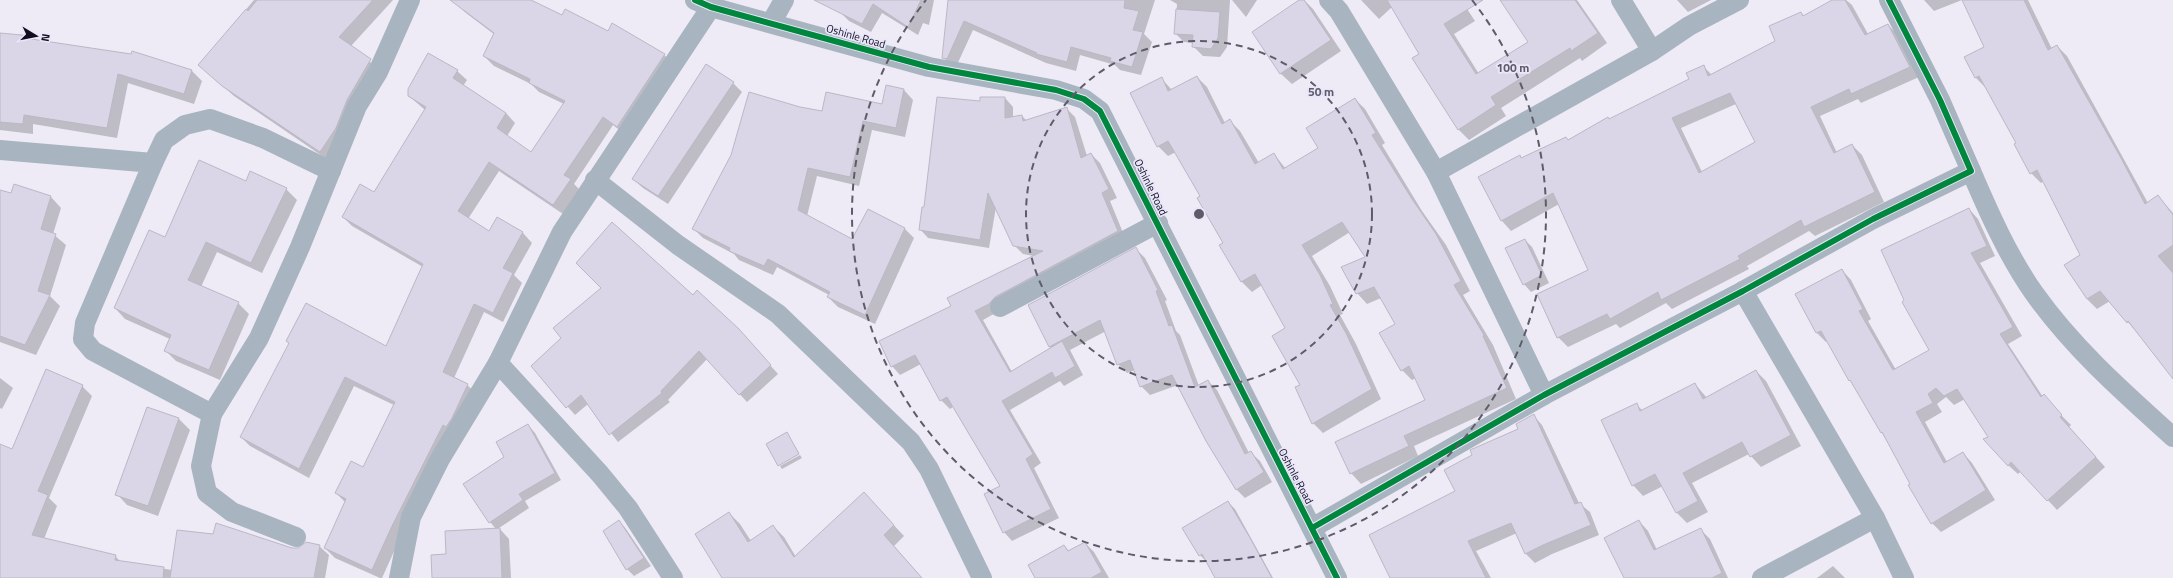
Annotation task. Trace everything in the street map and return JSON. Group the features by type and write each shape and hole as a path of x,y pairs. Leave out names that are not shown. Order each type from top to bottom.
{"street":[{"path":"296,537 232,512 207,493 201,466 212,414 260,338 300,247 357,106 378,72 410,0"},
{"path":"771,23 784,0"},
{"path":"1329,0 1339,11 1436,172 1544,395"},
{"path":"1621,0 1652,51"},
{"path":"1436,172 1652,51 1689,26 1739,0"},
{"path":"1889,0 1940,100 1989,213 2033,292 2098,369 2173,437"},
{"path":"399,578 411,517 440,459 498,363 562,232 703,3"},
{"name":"Oshinle Road","path":"703,3 929,67 1056,90 1084,99 1100,111 1337,578"},
{"path":"212,414 93,351 83,339 85,323 152,163 164,140 185,125 210,119 263,138 331,171"},
{"path":"0,150 152,163"},
{"path":"1312,528 1544,395 1743,291 1873,219 1972,171"},
{"path":"595,180 678,245 778,314 911,442 929,469 982,578"},
{"path":"1000,307 1158,224"},
{"path":"1743,291 1874,518 1904,578"},
{"path":"498,363 600,474 628,508 673,578"},
{"path":"1762,578 1874,518"}],"building":[{"path":"257,0 373,0 339,37 371,59 347,100 336,128 320,152 222,86 198,65 246,9 248,11"},
{"path":"450,0 531,0 562,15 565,9 608,31 612,23 665,54 617,127 603,117 564,175 571,179 553,205 489,162 458,211 489,231 497,217 523,232 503,268 513,273 493,313 474,304 443,372 468,384 452,418 446,427 443,425 392,526 372,570 324,548 346,499 335,493 351,461 363,467 395,402 345,377 299,469 240,437 289,343 286,341 306,303 386,346 423,264 342,217 360,184 374,192 426,107 408,96 408,89 428,53 458,70 453,78 506,113 497,128 531,152 565,101 529,83 530,79 483,56 494,33"},
{"path":"814,0 921,0 908,27 873,4 862,24"},
{"path":"948,0 1125,0 1124,8 1139,11 1133,30 1143,32 1132,67 1110,61 1111,58 1071,47 1067,62 1036,54 1037,53 964,21 947,59 942,58"},
{"path":"1299,0 1304,0 1331,40 1280,74 1252,32"},
{"path":"1387,0 1483,0 1444,24 1476,74 1528,42 1500,0 1575,0 1598,33 1571,51 1570,48 1491,97 1496,105 1458,130 1412,58 1419,54"},
{"path":"1832,0 1845,0 1865,35 1888,24 1910,67 1851,94 1849,89 1811,107 1834,153 1852,144 1875,192 1804,227 1801,220 1738,256 1740,259 1661,300 1658,292 1610,319 1607,314 1557,338 1537,294 1588,270 1553,193 1501,221 1478,177 1520,155 1521,158 1566,137 1568,140 1608,117 1609,119 1689,79 1686,73 1704,65 1708,76 1775,41 1769,26 1801,12 1803,16","holes":["1730,93 1755,142 1699,173 1672,118"]},
{"path":"1962,0 2024,0 2048,50 2057,45 2121,158 2145,204 2158,195 2173,215 2173,245 2158,256 2173,273 2173,379 2128,321 2127,323 2100,291 2087,299 2064,265 2080,255 2037,170 2030,174 2014,144 2016,143 1979,76 1975,78 1964,57 1984,47"},
{"path":"1176,9 1220,12 1218,38 1211,49 1192,47 1193,35 1174,34"},
{"path":"0,33 32,36 31,39 131,54 132,51 192,70 184,94 118,74 107,128 24,115 23,124 0,122"},
{"path":"706,64 734,82 658,196 632,179"},
{"path":"1197,76 1222,124 1230,119 1255,164 1274,153 1283,169 1318,148 1306,128 1355,98 1376,133 1372,135 1436,234 1461,281 1454,285 1484,335 1483,336 1507,388 1404,436 1409,446 1350,474 1335,442 1425,400 1409,366 1401,371 1379,333 1395,324 1374,287 1356,294 1341,267 1365,257 1342,222 1302,245 1320,275 1333,304 1330,305 1346,333 1372,389 1312,424 1295,387 1300,385 1272,336 1285,328 1255,274 1241,282 1219,245 1223,243 1197,198 1200,196 1168,141 1157,147 1130,93 1162,77 1168,91"},
{"path":"886,85 904,89 896,128 863,121 850,177 808,168 798,210 852,239 868,209 905,228 865,315 827,297 830,292 768,259 764,266 729,251 730,248 692,229 731,155 749,92 800,107 822,111 826,92 882,104"},
{"path":"937,97 980,101 980,97 1005,97 1005,118 1022,115 1023,121 1067,107 1081,158 1091,153 1109,189 1102,193 1118,231 995,297 989,304 975,311 1010,372 1062,341 1075,366 1055,378 1052,372 1002,401 1033,454 1026,459 1051,509 1003,533 984,494 1000,486 947,397 940,401 915,355 891,367 879,341 951,306 947,298 1043,251 1013,246 988,193 980,240 919,230 922,207 924,207"},
{"path":"199,160 246,181 250,171 287,188 251,263 206,242 188,280 239,302 209,370 164,351 171,335 114,308 149,230 165,237"},
{"path":"14,184 51,196 41,229 56,234 38,291 50,295 25,345 0,336 0,190 11,193"},
{"path":"1969,208 1987,246 1971,253 2013,327 2000,334 2041,397 2044,394 2062,415 2060,417 2096,457 2047,501 2011,462 2008,466 1983,439 1988,437 1957,389 1944,396 1936,388 1928,394 1933,403 1916,412 1944,463 1963,452 1986,490 1931,524 1908,485 1910,484 1882,432 1881,433 1850,380 1849,381 1821,331 1816,333 1795,294 1842,269 1863,309 1859,311 1893,370 1929,350 1902,302 1904,300 1881,250"},
{"path":"612,222 693,295 697,290 739,329 771,365 739,395 699,351 661,391 662,393 609,435 581,395 566,408 531,366 561,338 553,328 601,288 576,263"},
{"path":"1525,239 1542,275 1523,285 1505,248"},
{"path":"1136,247 1158,290 1156,291 1169,326 1172,325 1195,387 1208,380 1245,454 1251,451 1264,472 1236,490 1206,441 1172,375 1140,387 1130,360 1117,365 1100,320 1049,347 1028,305"},
{"path":"46,369 83,385 38,491 48,495 32,535 116,555 115,560 164,567 163,578 0,578 0,444 12,449"},
{"path":"1756,370 1791,435 1750,457 1742,442 1683,473 1698,501 1676,513 1655,474 1632,486 1601,420 1637,403 1640,411 1695,383 1703,399"},
{"path":"147,407 179,418 148,506 115,495"},
{"path":"1534,414 1575,504 1581,502 1591,525 1525,554 1511,523 1468,541 1486,578 1390,578 1369,535 1455,491 1444,470 1472,455 1470,450 1518,429 1516,424"},
{"path":"528,424 555,473 519,494 523,500 489,523 463,484 504,457 496,442"},
{"path":"787,432 799,454 778,466 766,444"},
{"path":"864,492 894,525 884,535 922,578 722,578 695,534 729,512 748,542 773,525 794,557"},
{"path":"1228,501 1272,578 1215,578 1202,554 1199,556 1182,528"},
{"path":"619,520 644,558 626,570 603,531"},
{"path":"1639,520 1654,550 1701,528 1722,573 1712,578 1624,578 1604,538"},
{"path":"216,523 292,548 298,548 306,542 320,545 314,578 170,578 177,530 213,534"},
{"path":"500,528 502,578 432,578 431,555 446,554 445,531"},
{"path":"1085,542 1102,572 1091,578 1035,578 1028,565 1064,545 1068,551"}],"cycle path":[{"path":"695,0 711,7 929,67 1056,90 1084,99 1100,111 1337,578"},
{"path":"1312,528 1544,395 1743,291 1873,219 1971,171 1940,100 1889,0"}]}
